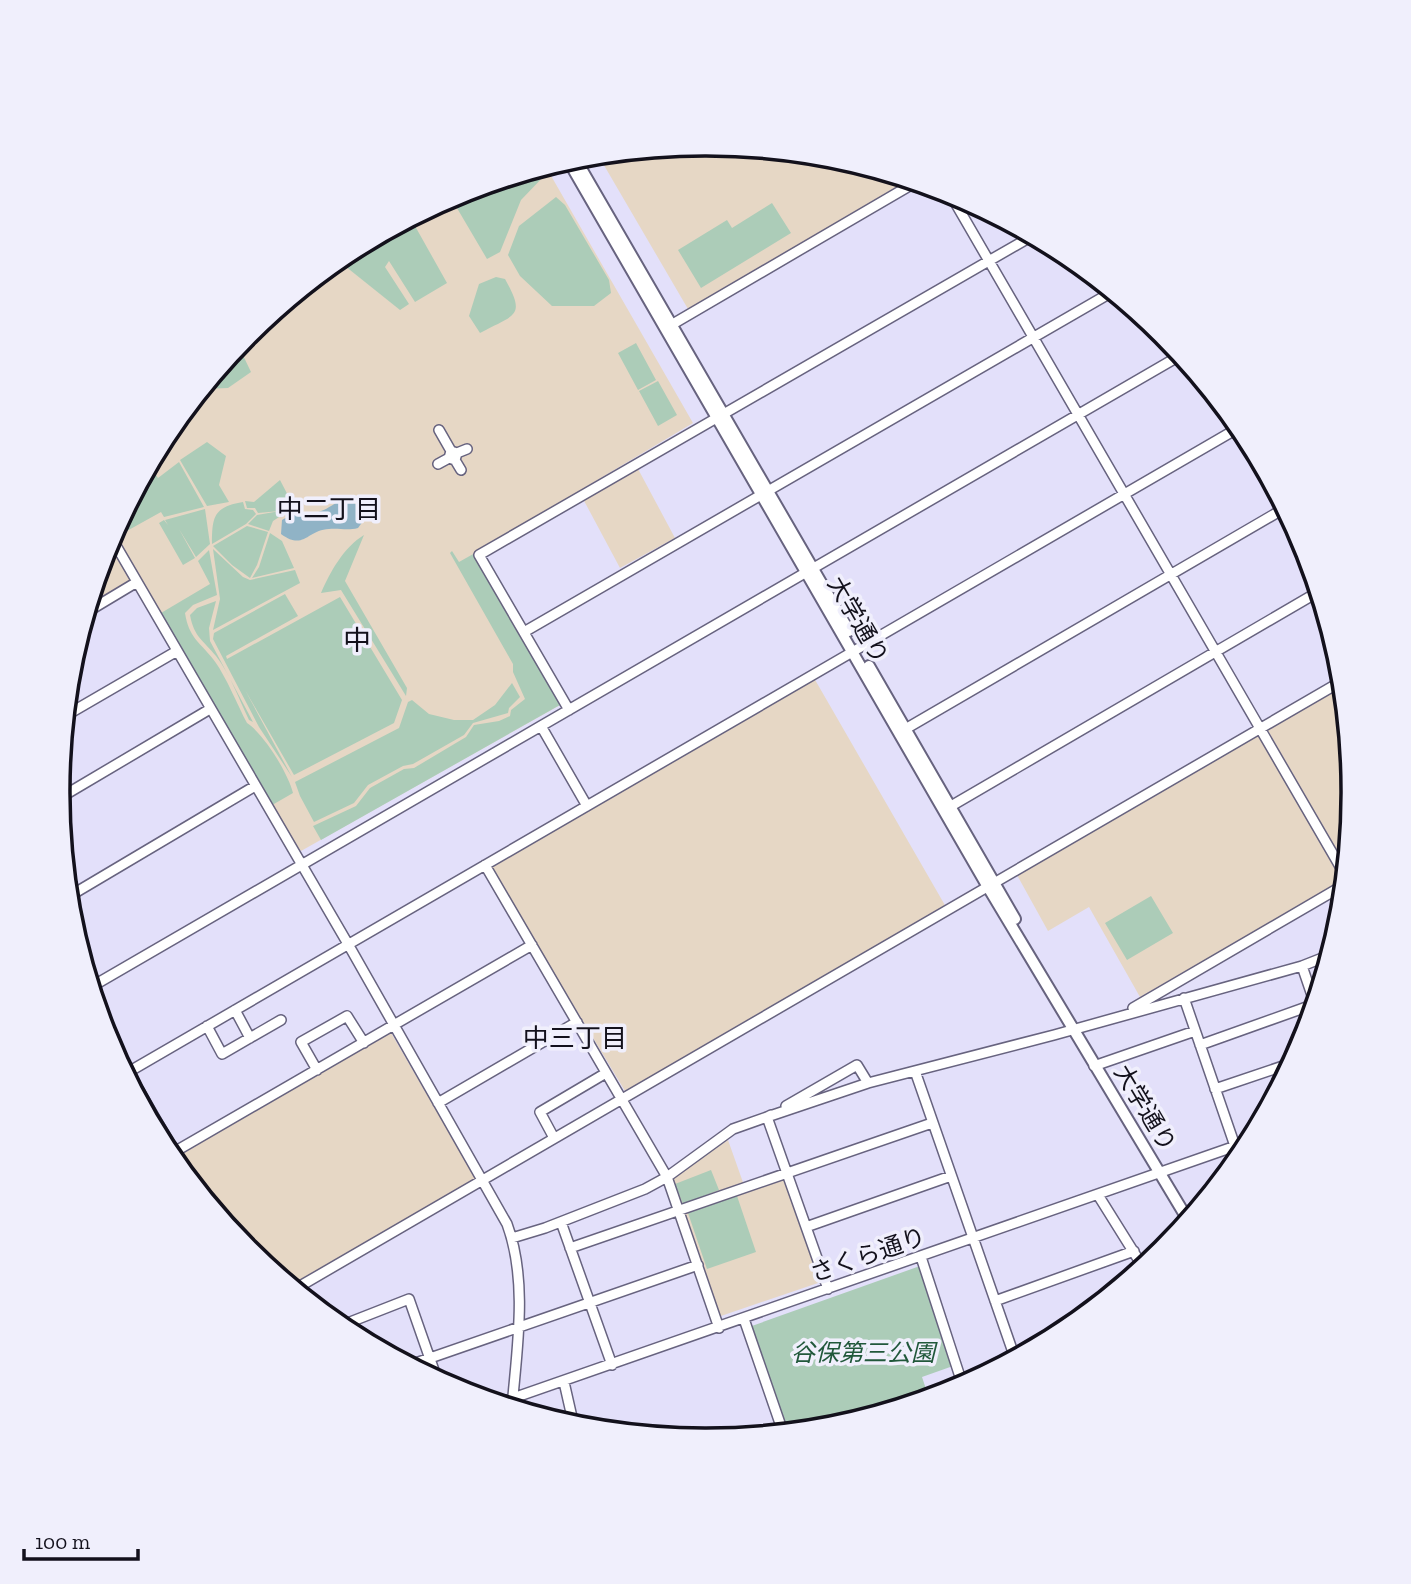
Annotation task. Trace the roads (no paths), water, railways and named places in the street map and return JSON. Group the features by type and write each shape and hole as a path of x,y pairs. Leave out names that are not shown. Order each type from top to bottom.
{"main road":[{"name":"大学通り","path":"581,169 668,327"},
{"name":"大学通り","path":"574,171 1183,1211"}],"street":[{"path":"668,327 905,188"},
{"path":"959,210 1337,862"},
{"path":"569,710 479,555 1022,242"},
{"path":"524,632 1103,297"},
{"path":"100,982 1171,361"},
{"path":"439,430 461,470"},
{"path":"134,1069 1230,433"},
{"path":"438,464 467,449"},
{"path":"902,731 1276,513"},
{"path":"118,549 483,1179 512,1238 519,1272 512,1397"},
{"path":"99,605 137,582"},
{"path":"948,808 1310,597"},
{"path":"75,710 177,651"},
{"path":"304,1284 1332,687"},
{"path":"70,792 211,709"},
{"path":"541,726 587,806"},
{"path":"78,891 255,786"},
{"path":"485,864 667,1177 719,1328"},
{"path":"1122,1014 1333,892"},
{"path":"180,1149 532,945"},
{"path":"512,1238 645,1189 667,1177 733,1129 767,1117 868,1083 1318,960"},
{"path":"1302,966 1309,988"},
{"path":"1184,998 1234,1144"},
{"path":"1199,1045 1303,1008"},
{"path":"235,1010 250,1038"},
{"path":"317,1070 301,1042 347,1016 364,1043"},
{"path":"207,1026 222,1054 281,1020"},
{"path":"438,1103 577,1022"},
{"path":"1098,1065 1195,1031"},
{"path":"767,1117 857,1065 868,1083"},
{"path":"1215,1089 1277,1068"},
{"path":"915,1071 1011,1348"},
{"path":"554,1138 540,1112 606,1073"},
{"path":"767,1117 828,1289"},
{"path":"570,1248 932,1123"},
{"name":"さくら通り","path":"519,1399 1233,1147"},
{"path":"806,1227 951,1176"},
{"path":"1098,1195 1138,1258"},
{"path":"561,1222 612,1365"},
{"path":"995,1301 1134,1251"},
{"path":"921,1256 959,1375"},
{"path":"422,1361 698,1265"},
{"path":"353,1321 409,1300 432,1366"},
{"path":"744,1319 780,1423"},
{"path":"564,1382 571,1413"}],"water":[{"path":"346,498 357,505 366,517 358,528 322,530 295,541 281,534 282,520 294,514 321,511"}],"district":[{"name":"中二丁目","path":"329,509"},
{"name":"中","path":"357,640"},
{"name":"中三丁目","path":"575,1038"}],"park label":[{"name":"谷保第三公園","path":"863,1353"}]}
